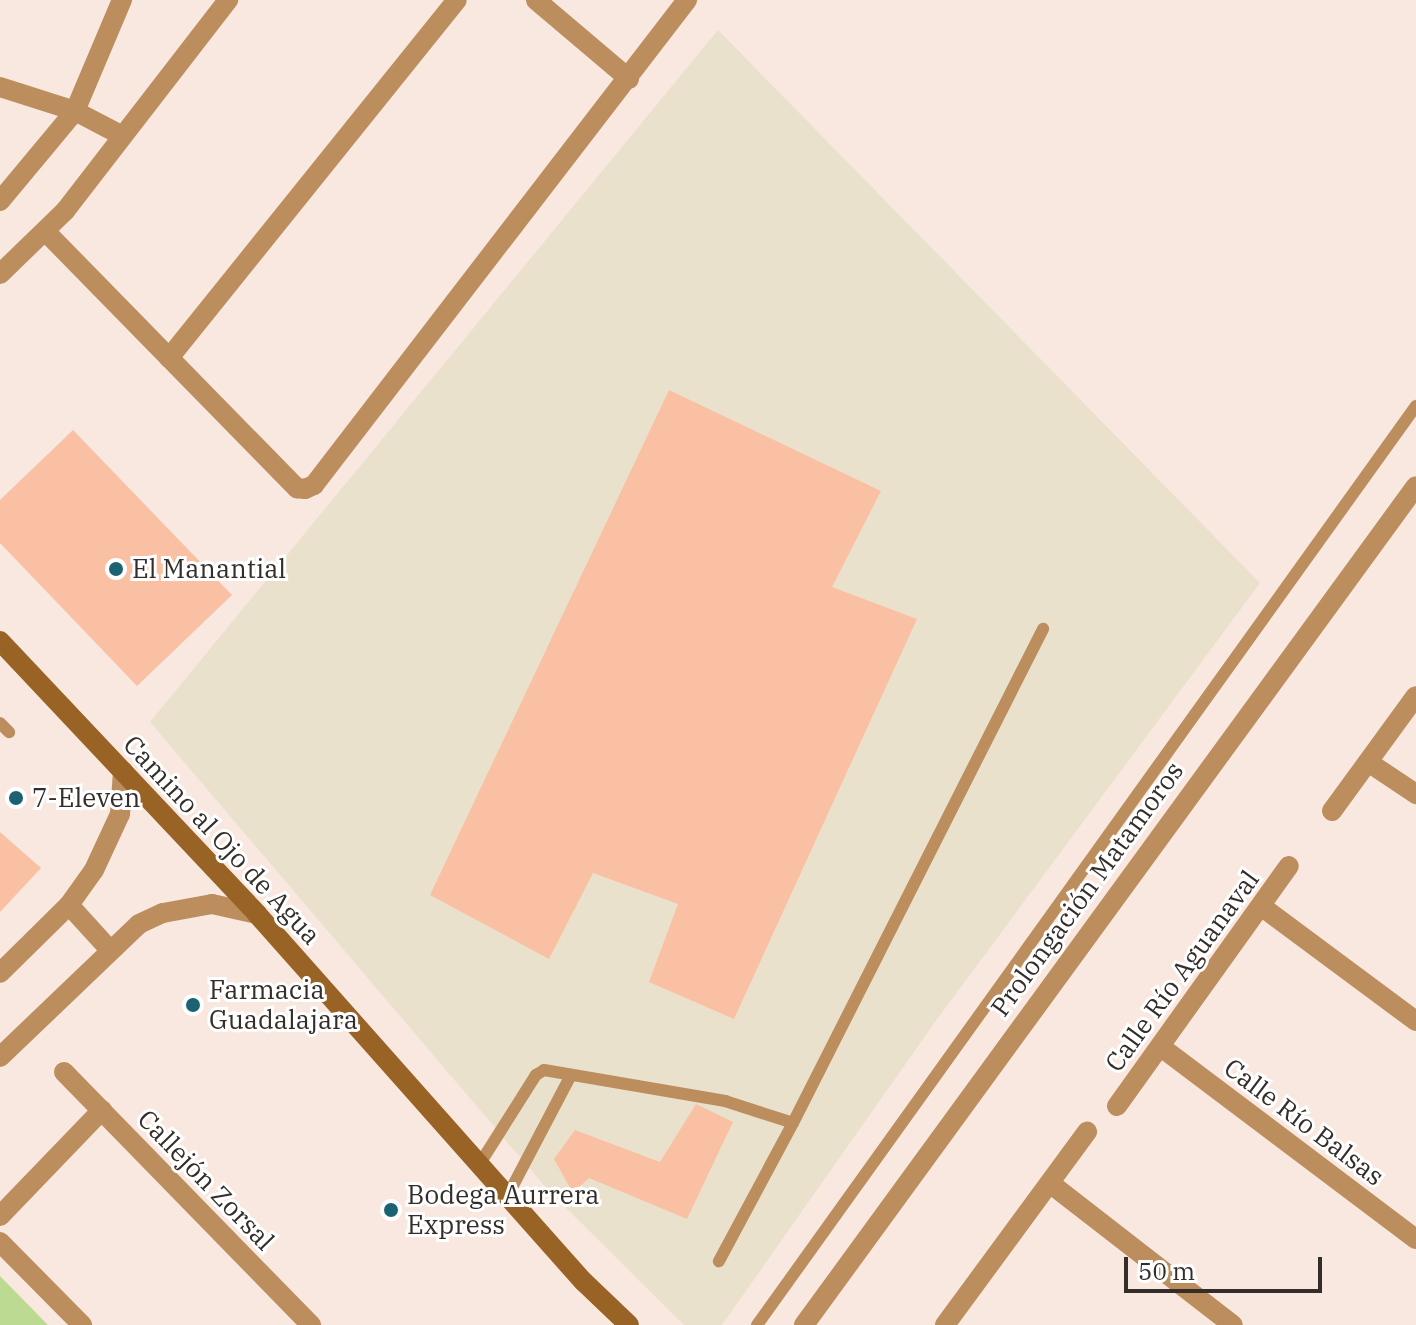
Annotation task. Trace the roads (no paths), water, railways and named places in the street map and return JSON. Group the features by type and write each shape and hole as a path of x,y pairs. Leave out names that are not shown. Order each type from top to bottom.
{"street":[{"path":"0,201 75,111 122,0"},
{"path":"0,274 46,232 228,0"},
{"path":"169,358 457,0"},
{"path":"536,0 629,79"},
{"path":"46,232 297,488 314,485 687,0"},
{"path":"0,87 75,111 121,135"},
{"name":"Prolongación Matamoros","path":"804,1325 1416,486"},
{"name":"Camino al Ojo de Agua","path":"0,641 257,914 507,1197 629,1325"},
{"path":"1332,811 1416,696"},
{"path":"1368,762 1416,794"},
{"path":"0,973 69,905 110,844 120,814 123,771"},
{"name":"Calle Río Aguanaval","path":"1117,1106 1289,866"},
{"path":"0,1057 109,949 139,924 163,913 212,904 257,914"},
{"path":"69,905 109,949"},
{"path":"1261,906 1416,1021"},
{"name":"Calle Río Balsas","path":"1161,1047 1416,1239"},
{"name":"Callejón Zorsal","path":"64,1072 311,1325"},
{"path":"0,1216 102,1110"},
{"path":"947,1324 1087,1132"},
{"path":"1051,1184 1233,1325"},
{"path":"0,1242 82,1325"}],"lane":[{"path":"757,1325 1416,406"},
{"path":"719,1261 793,1123 1043,629"},
{"path":"479,1165 538,1072 725,1101 793,1123"},
{"path":"507,1197 571,1075"}],"place":[{"name":"El Manantial","path":"116,569"},
{"name":"7-Eleven","path":"16,798"},
{"name":"Farmacia Guadalajara","path":"193,1005"},
{"name":"Bodega Aurrera Express","path":"391,1210"}]}
